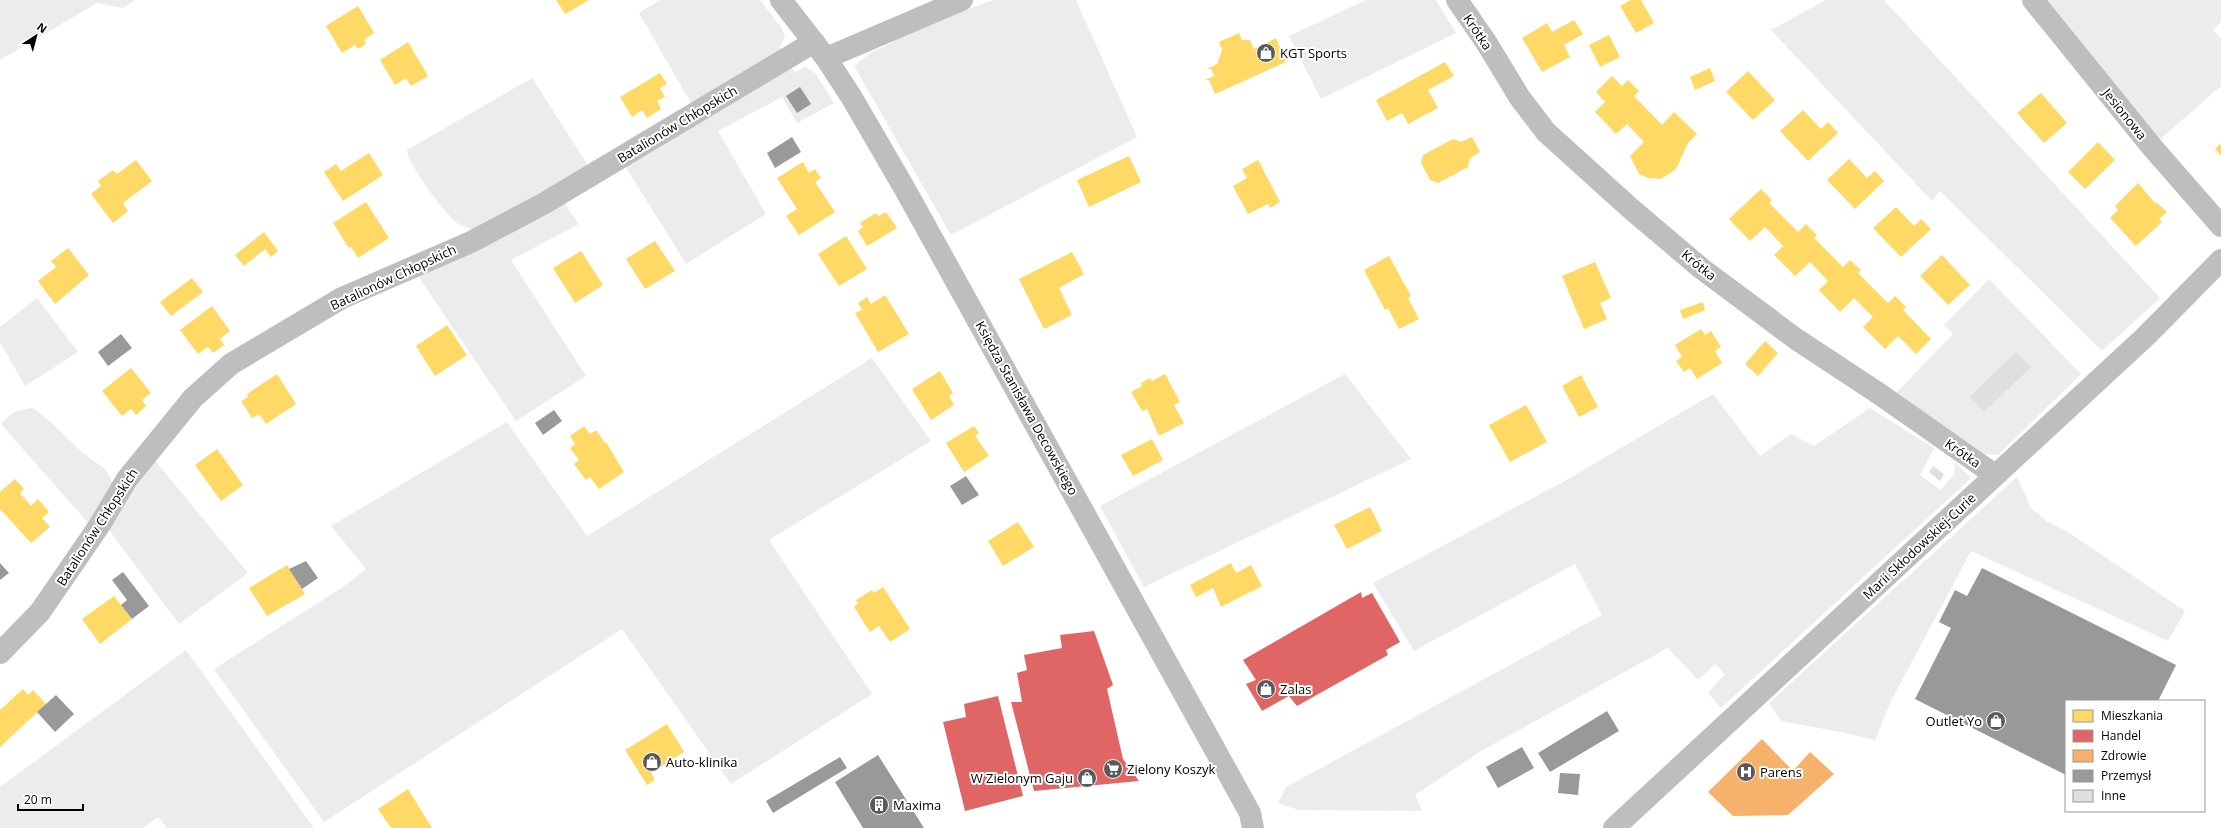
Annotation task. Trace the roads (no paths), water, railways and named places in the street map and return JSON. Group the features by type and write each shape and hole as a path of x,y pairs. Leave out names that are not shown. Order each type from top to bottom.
{"street":[{"name":"Księdza Stanisława Decowskiego","path":"782,0 820,50 858,107 892,165 1250,813 1253,828"},
{"name":"Batalionów Chłopskich","path":"0,653 40,612 99,526 127,479 193,398 231,364 342,298 471,242 543,204 820,50 962,0"},
{"name":"Krótka","path":"1457,0 1486,42 1520,98 1546,132 1630,208 1702,269 1790,334 1878,393 1995,475"},
{"name":"Jesionowa","path":"2033,0 2152,146 2221,226"},
{"name":"Marii Skłodowskiej-Curie","path":"1614,828 2145,337 2221,260"}],"place":[{"name":"KGT Sports","path":"1266,53"},
{"name":"Zalas","path":"1266,689"},
{"name":"Outlet Yo","path":"1996,721"},
{"name":"Auto-klinika","path":"652,762"},
{"name":"Zielony Koszyk","path":"1113,769"},
{"name":"Parens","path":"1746,772"},
{"name":"W Zielonym Gaju","path":"1087,778"},
{"name":"Maxima","path":"879,805"}]}
